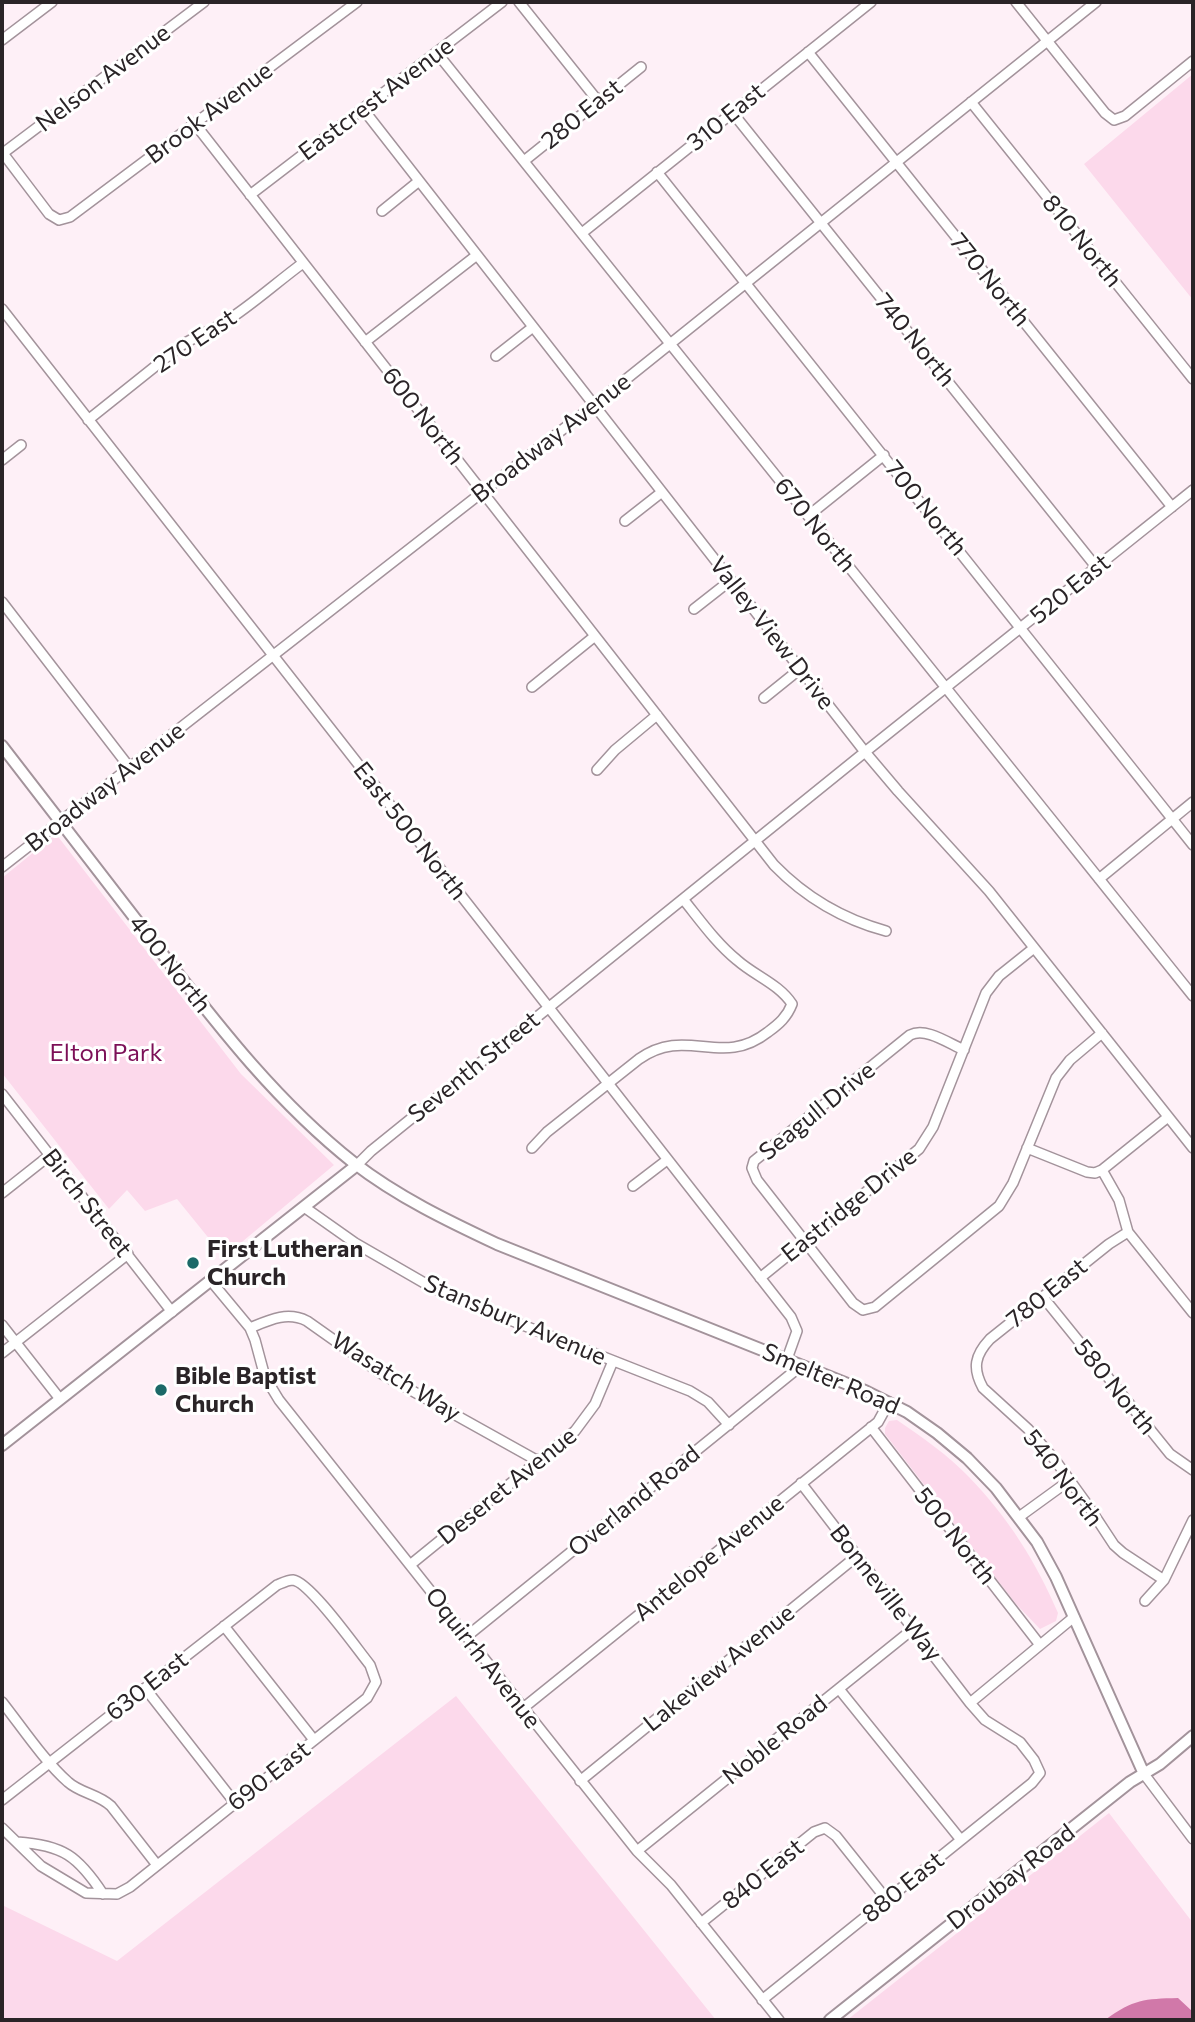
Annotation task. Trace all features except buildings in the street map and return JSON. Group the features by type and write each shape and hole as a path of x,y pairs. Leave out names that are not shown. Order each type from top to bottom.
{"street":[{"path":"2,40 52,2"},
{"name":"Nelson Avenue","path":"2,154 204,2"},
{"name":"Eastcrest Avenue","path":"250,195 502,2"},
{"path":"519,2 598,101"},
{"name":"310 East","path":"582,233 871,2"},
{"path":"1016,2 1105,113 1114,120 1125,116 1193,61"},
{"name":"Broadway Avenue","path":"2,867 594,405 1096,2"},
{"name":"Brook Avenue","path":"2,154 49,214 59,220 70,217 351,3"},
{"name":"770 North","path":"808,52 1172,507"},
{"name":"670 North","path":"438,53 1193,996"},
{"name":"280 East","path":"524,161 641,67"},
{"name":"810 North","path":"971,102 1193,379"},
{"name":"Valley View Drive","path":"363,109 865,752 989,891 1193,1148"},
{"name":"740 North","path":"732,112 1097,568"},
{"name":"600 North","path":"195,124 755,841 785,875 818,902 843,917 886,931"},
{"name":"700 North","path":"657,172 1193,845"},
{"path":"382,211 419,181"},
{"path":"365,342 477,255"},
{"name":"270 East","path":"88,420 182,345 233,317 303,262"},
{"name":"East 500 North","path":"2,309 760,1278 795,1325 797,1331 787,1359"},
{"path":"496,356 533,327"},
{"path":"2,460 21,445"},
{"path":"808,516 884,455"},
{"name":"520 East","path":"946,688 1193,490"},
{"path":"625,521 662,492"},
{"path":"694,609 731,580"},
{"path":"2,602 130,768"},
{"path":"532,687 595,636"},
{"path":"764,698 800,669"},
{"name":"Seventh Street","path":"2,1445 357,1165 548,1007 946,688"},
{"path":"597,770 615,750 657,715"},
{"name":"400 North","path":"2,746 252,1066 305,1121 357,1165"},
{"path":"1099,879 1193,802"},
{"path":"531,1148 547,1132 645,1055 660,1047 685,1044 722,1049 739,1047 754,1041 783,1020 792,1004 781,990 734,958 683,899"},
{"name":"Eastridge Drive","path":"760,1278 919,1149 933,1128 990,987 1004,971 1034,948"},
{"name":"Seagull Drive","path":"805,1241 757,1180 752,1168 754,1161 910,1035 924,1032 964,1050"},
{"path":"805,1241 853,1303 863,1310 875,1307 994,1211 1010,1189 1052,1084 1070,1060 1102,1033"},
{"name":"Birch Street","path":"2,1094 172,1312"},
{"path":"1027,1148 1095,1173 1168,1117"},
{"path":"2,1193 50,1155"},
{"path":"634,1186 667,1160"},
{"name":"Smelter Road","path":"357,1165 412,1201 497,1244 889,1402 937,1433 967,1458 996,1488 1037,1542 1056,1577 1144,1774 1193,1839"},
{"path":"1102,1170 1119,1200 1128,1232 1193,1313"},
{"name":"Stansbury Avenue","path":"304,1206 355,1243 433,1288 696,1394 713,1406 729,1424"},
{"name":"780 East","path":"976,1364 980,1352 990,1339 1109,1244 1128,1232"},
{"path":"2,1353 128,1254"},
{"name":"Oquirrh Avenue","path":"211,1281 250,1328 261,1368 272,1390 522,1709 637,1851 671,1885 779,2020"},
{"name":"580 North","path":"1043,1297 1163,1446 1177,1461 1193,1470"},
{"name":"Wasatch Way","path":"250,1328 278,1317 300,1317 316,1325 382,1374 538,1461"},
{"path":"2,1325 60,1399"},
{"name":"Deseret Avenue","path":"410,1565 575,1431 586,1419 599,1396 613,1361"},
{"name":"540 North","path":"976,1364 979,1379 989,1395 1028,1429 1070,1480 1114,1545 1164,1580"},
{"name":"Overland Road","path":"466,1637 802,1365"},
{"name":"Antelope Avenue","path":"522,1709 878,1422 889,1402"},
{"name":"500 North","path":"871,1427 1040,1646"},
{"path":"1019,1517 1070,1480"},
{"name":"Bonneville Way","path":"802,1483 970,1703 985,1720 1020,1742 1041,1773"},
{"path":"1145,1601 1164,1580 1193,1520"},
{"name":"Lakeview Avenue","path":"580,1781 857,1556"},
{"name":"630 East","path":"2,1800 277,1585 295,1580 310,1590 370,1665 376,1682"},
{"path":"970,1703 1074,1617"},
{"path":"224,1626 314,1740"},
{"name":"Noble Road","path":"637,1851 913,1629"},
{"name":"690 East","path":"103,1894 117,1894 157,1865 367,1698 376,1682"},
{"path":"145,1688 236,1803"},
{"path":"839,1689 961,1840"},
{"path":"2,1702 69,1784 101,1798 111,1806 157,1865"},
{"name":"Droubay Road","path":"830,2020 1130,1782 1160,1764 1193,1736"},
{"name":"880 East","path":"762,2000 1041,1773"},
{"path":"2,1828 41,1866 86,1893 103,1894"},
{"name":"840 East","path":"701,1923 814,1832 825,1828 836,1836 887,1900"},
{"path":"17,1842 52,1847 67,1854 88,1871 103,1894"}],"green space":[{"path":"1193,74 1193,300 1084,164"},
{"name":"Elton Park","path":"56,834 241,1074 334,1165 224,1257 177,1199 145,1211 127,1190 109,1209 2,1073 2,878"},
{"path":"897,1420 952,1461 996,1508 1041,1576 1058,1613 1056,1621 1040,1629 1016,1604 885,1434 889,1421"},
{"path":"456,1696 716,2020 2,2020 2,1905 117,1961"},
{"path":"1109,1813 1193,1923 1193,2020 847,2020"}],"shaded area":[{"path":"1178,1998 1193,2012 1193,2020 1105,2020 1140,2002"}],"place":[{"name":"First Lutheran Church","path":"193,1263"},
{"name":"Bible Baptist Church","path":"161,1390"}]}
